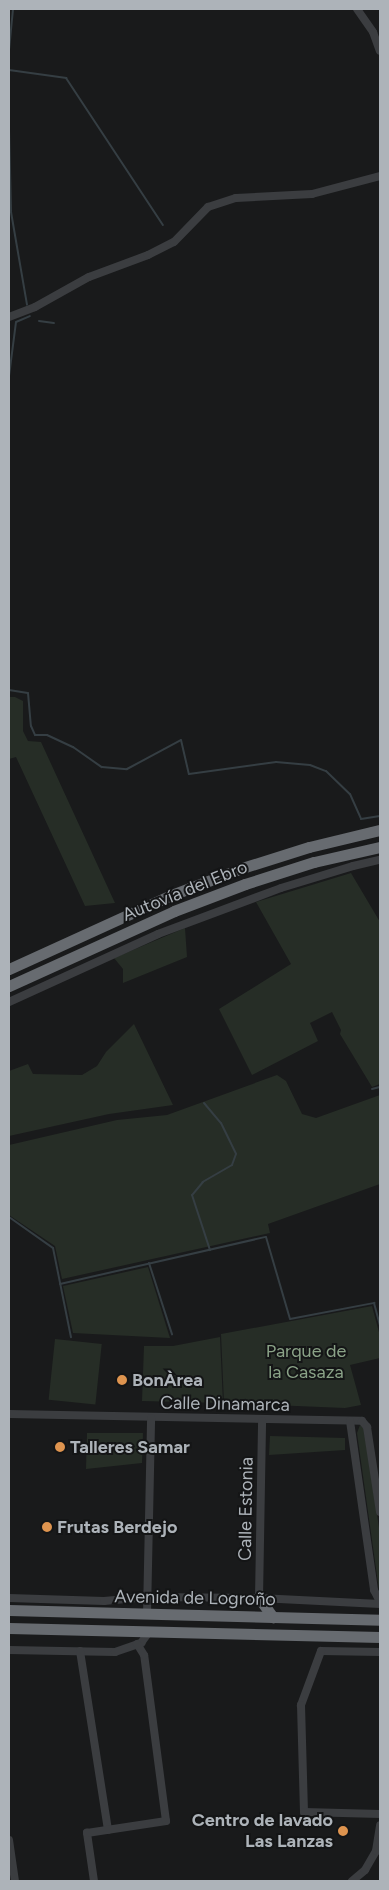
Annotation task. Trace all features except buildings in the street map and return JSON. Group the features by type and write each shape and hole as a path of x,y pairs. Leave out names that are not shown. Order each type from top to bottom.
{"highway":[{"name":"Autovía del Ebro","path":"9,969 169,896 242,868 309,847 380,830"},
{"name":"Autovía del Ebro","path":"9,986 174,911 245,884 314,862 380,847"},
{"path":"245,1616 259,1598 272,1617"},
{"path":"66,1600 66,1612"},
{"name":"Avenida de Logroño","path":"9,1610 380,1620"},
{"name":"Avenida de Logroño","path":"9,1628 380,1637"}],"street":[{"path":"357,9 373,32 380,51"},
{"path":"9,318 35,307 89,278 148,255 174,242 208,207 236,198 312,194 380,176"},
{"path":"9,1002 158,934 281,888 353,866 380,860"},
{"name":"Calle Dinamarca","path":"9,1414 262,1421 350,1421"},
{"path":"147,1614 151,1418"},
{"name":"Calle Estonia","path":"259,1598 262,1421"},
{"path":"376,1603 350,1421 366,1423 378,1477 380,1512"},
{"path":"374,1590 376,1603"},
{"path":"9,1598 104,1601 148,1596 376,1603"},
{"path":"9,1650 116,1652 137,1644 149,1632"},
{"path":"94,1881 87,1833 166,1820 144,1655 137,1644"},
{"path":"80,1651 108,1830"},
{"path":"380,1652 321,1652 301,1704 304,1812 380,1814"},
{"path":"352,1881 365,1870 376,1851 380,1826"},
{"path":"9,1840 15,1881"}],"green space":[{"path":"9,697 15,697 23,701 23,731 28,741 41,742 115,903 85,906 16,757 9,759"},
{"path":"351,873 380,922 380,1084 372,1087 340,1034 341,1030 332,1012 310,1023 318,1041 252,1075 219,1009 291,964 256,902"},
{"path":"185,928 187,957 123,983 123,969 114,958"},
{"path":"134,1024 173,1105 109,1114 9,1136 9,1071 28,1064 33,1074 82,1075 97,1066 106,1052"},
{"path":"277,1075 286,1081 302,1114 316,1118 380,1095 380,1184 268,1224 270,1233 62,1279 55,1246 9,1215 9,1145 117,1120 167,1115"},
{"path":"148,1267 170,1338 73,1333 63,1286"},
{"name":"Parque de la Casaza","path":"372,1306 380,1336 380,1358 350,1365 361,1405 345,1408 224,1403 221,1334"},
{"path":"220,1337 223,1403 142,1401 144,1346 173,1346"},
{"path":"55,1339 102,1344 95,1405 49,1400"},
{"path":"360,1425 364,1429 380,1534 380,1597 357,1433"},
{"path":"87,1433 143,1433 142,1463 86,1469"},
{"path":"270,1436 345,1438 345,1450 269,1455"}],"waterway":[{"path":"9,50 13,9"},
{"path":"9,70 66,78 163,225"},
{"path":"9,129 11,212 27,305"},
{"path":"9,376 16,322 30,316"},
{"path":"39,321 54,323"},
{"path":"9,690 28,693 31,726 35,735 47,735 73,747 102,767 127,769 181,740 189,774 276,762 310,765 326,771 350,794 361,819 380,816"},
{"path":"372,1089 380,1087"},
{"path":"204,1103 221,1123 236,1154 232,1165 203,1182 192,1195 210,1250"},
{"path":"9,1217 53,1248 71,1337"},
{"path":"60,1284 266,1237 290,1319 374,1303 380,1326"},
{"path":"149,1263 172,1334"}],"place":[{"name":"BonÀrea","path":"122,1380"},
{"name":"Talleres Samar","path":"60,1447"},
{"name":"Frutas Berdejo","path":"47,1527"},
{"name":"Centro de lavado Las Lanzas","path":"343,1831"}]}
